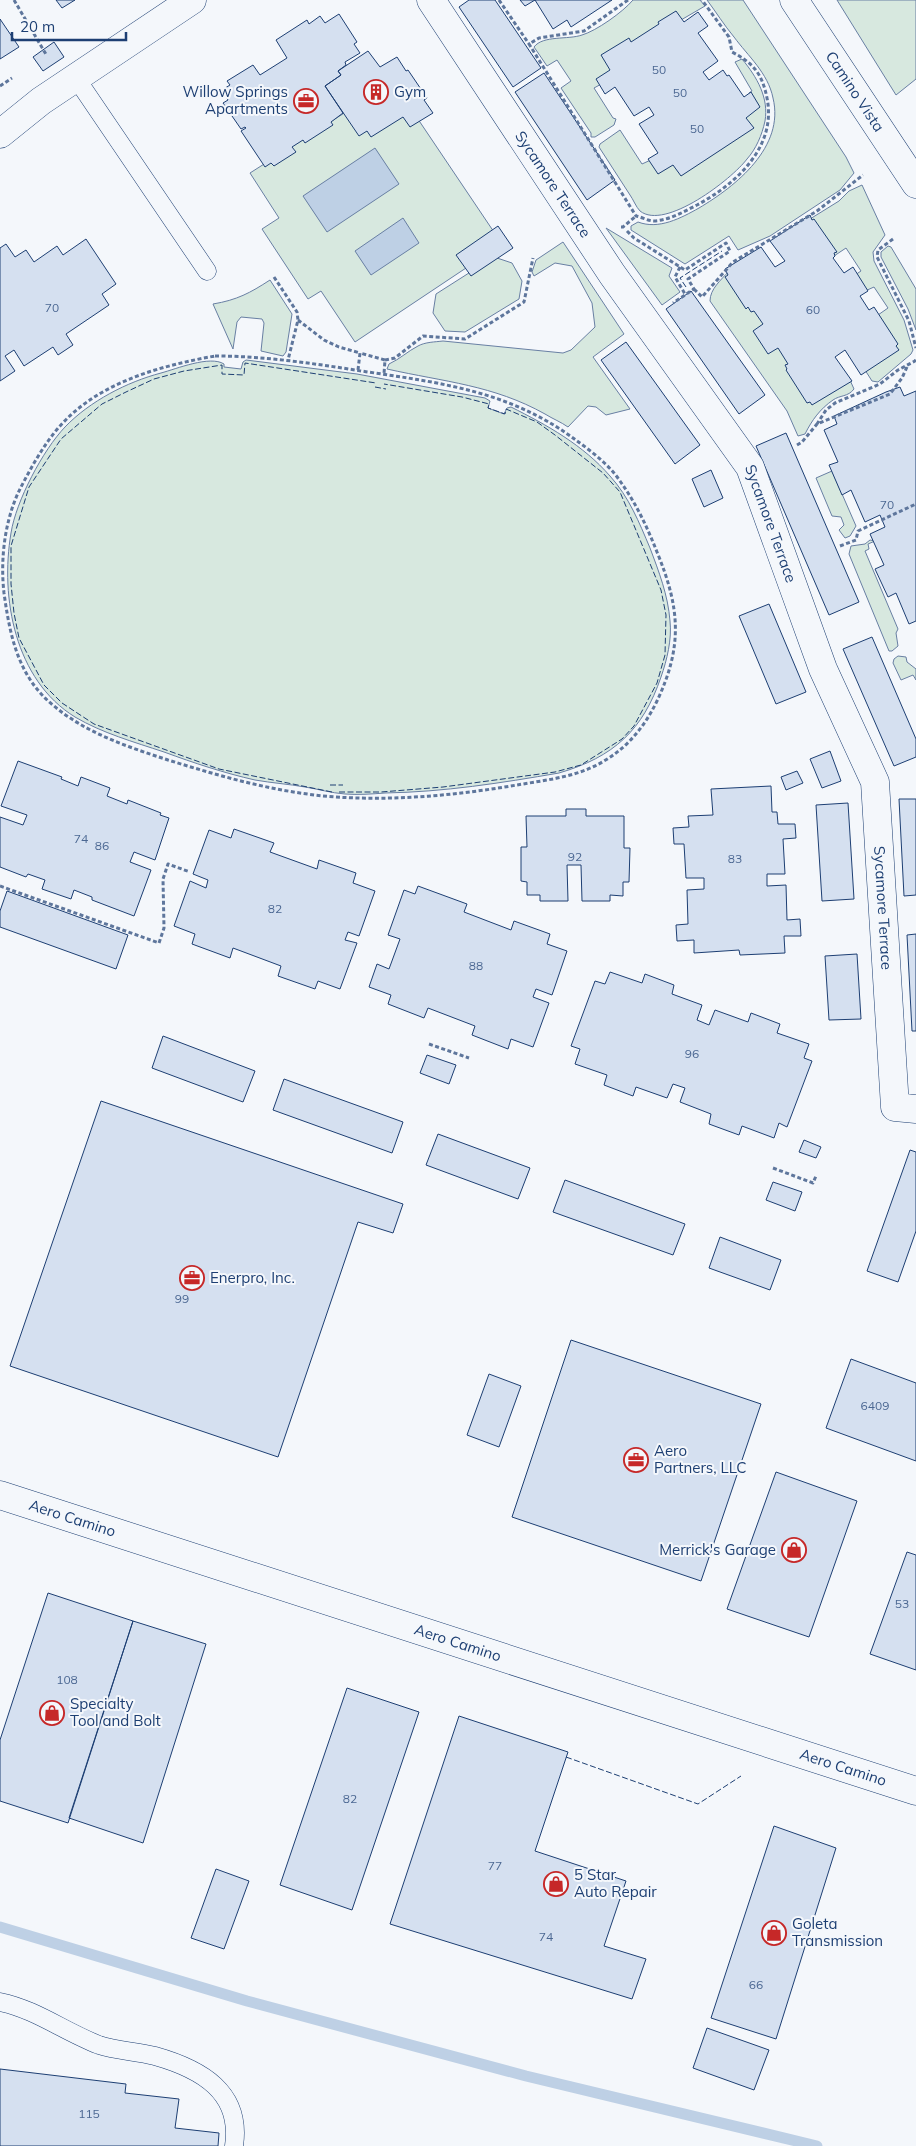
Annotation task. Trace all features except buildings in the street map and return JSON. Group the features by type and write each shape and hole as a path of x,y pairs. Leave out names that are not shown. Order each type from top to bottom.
{"street":[{"path":"0,134 41,101 192,0"},
{"name":"Sycamore Terrace","path":"430,0 612,274 750,467 823,668 875,782 895,1107 916,1109"},
{"name":"Camino Vista","path":"794,0 916,184"},
{"name":"Aero Camino","path":"0,1496 916,1791"}],"lane":[{"path":"76,78 207,271"},
{"path":"0,2002 30,2012 99,2045 153,2056 184,2066 208,2080 223,2094 233,2110 236,2129 234,2146"}],"path":[{"path":"14,0 48,56 40,60"},
{"path":"499,0 529,44 636,216 653,221 675,217 730,184 746,168 764,139 769,120 765,87 749,61 732,52 729,36 702,0"},
{"path":"529,44 539,38 584,31 628,0"},
{"path":"0,86 18,74"},
{"path":"616,225 623,227 634,238 685,270 726,243 730,251 688,279 702,297 733,262 816,211 863,175"},
{"path":"623,227 636,216"},
{"path":"892,239 878,250 877,257 909,320 916,348"},
{"path":"298,320 324,340 339,347 385,360 395,358 423,336 465,338 524,302 533,258"},
{"path":"680,267 675,277 685,294"},
{"path":"274,277 297,312 298,320 288,360"},
{"path":"668,306 694,289"},
{"path":"358,370 360,353"},
{"path":"215,356 288,360 384,374 475,391 501,398 529,410 557,426 612,469 634,500 670,583 676,619 674,650 668,676 641,730 622,748 602,762 560,778 500,788 420,797 338,797 301,793 225,778 152,755 99,734 77,722 51,705 34,686 16,655 8,624 3,585 4,552 8,524 18,493 46,445 61,424 102,393 127,380 152,371 215,356"},
{"path":"797,445 802,442 817,424 826,410 836,403 880,384 898,370 915,362 916,359"},
{"path":"384,374 385,360"},
{"path":"817,424 890,394 902,378 907,367"},
{"path":"840,546 856,540 858,531 916,504"},
{"path":"0,886 159,943 164,928 163,879 168,864 190,872"},
{"path":"429,1044 469,1058"},
{"path":"773,1168 813,1183 816,1176"}],"shaded area":[{"path":"633,0 700,0 705,6 609,62 618,75 594,88 613,118 616,119 614,125 595,137 591,137 591,133 561,88 571,81 557,60 547,66 534,47 543,41 588,33 623,10"},
{"path":"707,0 743,0 846,157 854,173 840,190 770,236 738,250 729,236 685,264 631,230 631,226 638,222 654,225 670,222 699,208 728,188 742,176 765,149 772,133 775,116 773,98 767,81"},
{"path":"837,0 916,0 916,79 896,95"},
{"path":"742,59 761,88 766,112 764,126 753,151 739,168 713,190 681,209 665,214 651,215 640,211 599,147 600,144 620,130 642,164 744,117 758,107 749,93 752,91 735,62"},
{"path":"393,82 502,244 355,342 321,291 308,299 262,229 279,218 250,173"},
{"path":"862,185 885,235 873,252 874,261 904,320 913,350 911,354 878,382 872,381 865,370 878,315 888,308 874,287 865,291 855,275 861,271 846,248 834,256 810,219 839,201 849,191"},
{"path":"606,228 672,268 669,276 680,292 662,305"},
{"path":"563,242 624,334 593,357 630,409 606,415 596,407 588,406 568,427 526,404 487,390 387,369 389,364 414,348 433,342 443,341 563,353 571,350 595,327 592,303 572,266 555,263 534,276 532,272 536,260"},
{"path":"888,246 891,247 916,289 916,330 908,309 881,257 881,252"},
{"path":"494,257 512,263 522,281 519,299 465,332 445,331 433,313 436,294"},
{"path":"729,271 849,378 854,389 824,407 805,434 798,436 787,411 710,301 710,297 719,281"},
{"path":"270,280 292,314 286,352 283,356 261,351 264,323 262,319 241,317 237,322 233,349 213,304 243,295"},
{"path":"246,360 357,374 485,398 490,401 488,408 504,414 507,408 511,407 564,437 588,455 610,476 623,492 633,510 650,548 663,584 670,621 670,642 667,657 654,696 645,712 624,739 596,759 559,773 451,789 345,794 255,780 209,768 96,728 75,717 55,701 38,682 25,660 16,636 8,584 8,558 14,520 24,491 40,462 65,427 97,401 122,387 148,377 202,362 218,362 224,364 224,367 241,369 243,362"},
{"path":"832,471 856,526 850,536 845,538 839,530 844,525 841,517 832,516 816,478"},
{"path":"870,540 875,541 868,544 869,549 865,551 898,629 896,633 898,646 892,651 889,651 849,554 851,546 865,544"},
{"path":"898,656 906,657 907,662 916,669 916,680 913,675 901,680 893,663 894,659"}],"water":[{"path":"375,148 399,184 327,232 303,196"},
{"path":"403,218 419,243 371,275 355,251"}],"waterway":[{"path":"0,1927 247,2001 526,2076 817,2146"}],"fence":[{"path":"686,287 680,278 722,251"},
{"path":"332,792 219,769 94,724 62,703 44,685 19,638 11,584 11,546 29,487 61,439 102,404 154,379 184,371 222,365 222,374 244,375 245,363 376,383"},
{"path":"339,792 381,792 443,787 555,772 581,765 622,739 634,726 657,683 665,655 666,615 661,590 620,492 603,473 537,422 506,409 505,414 488,408 489,404 462,397 384,384"},
{"path":"375,387 386,389"},
{"path":"330,785 343,785"},
{"path":"566,1757 698,1804 741,1776"}],"place":[{"name":"Gym","path":"376,92"},
{"name":"Willow Springs Apartments","path":"306,101"},
{"name":"Enerpro, Inc.","path":"192,1278"},
{"name":"Aero Partners, LLC","path":"636,1460"},
{"name":"Merrick's Garage","path":"794,1550"},
{"name":"Specialty Tool and Bolt","path":"52,1713"},
{"name":"5 Star Auto Repair","path":"556,1884"},
{"name":"Goleta Transmission","path":"774,1933"}]}
